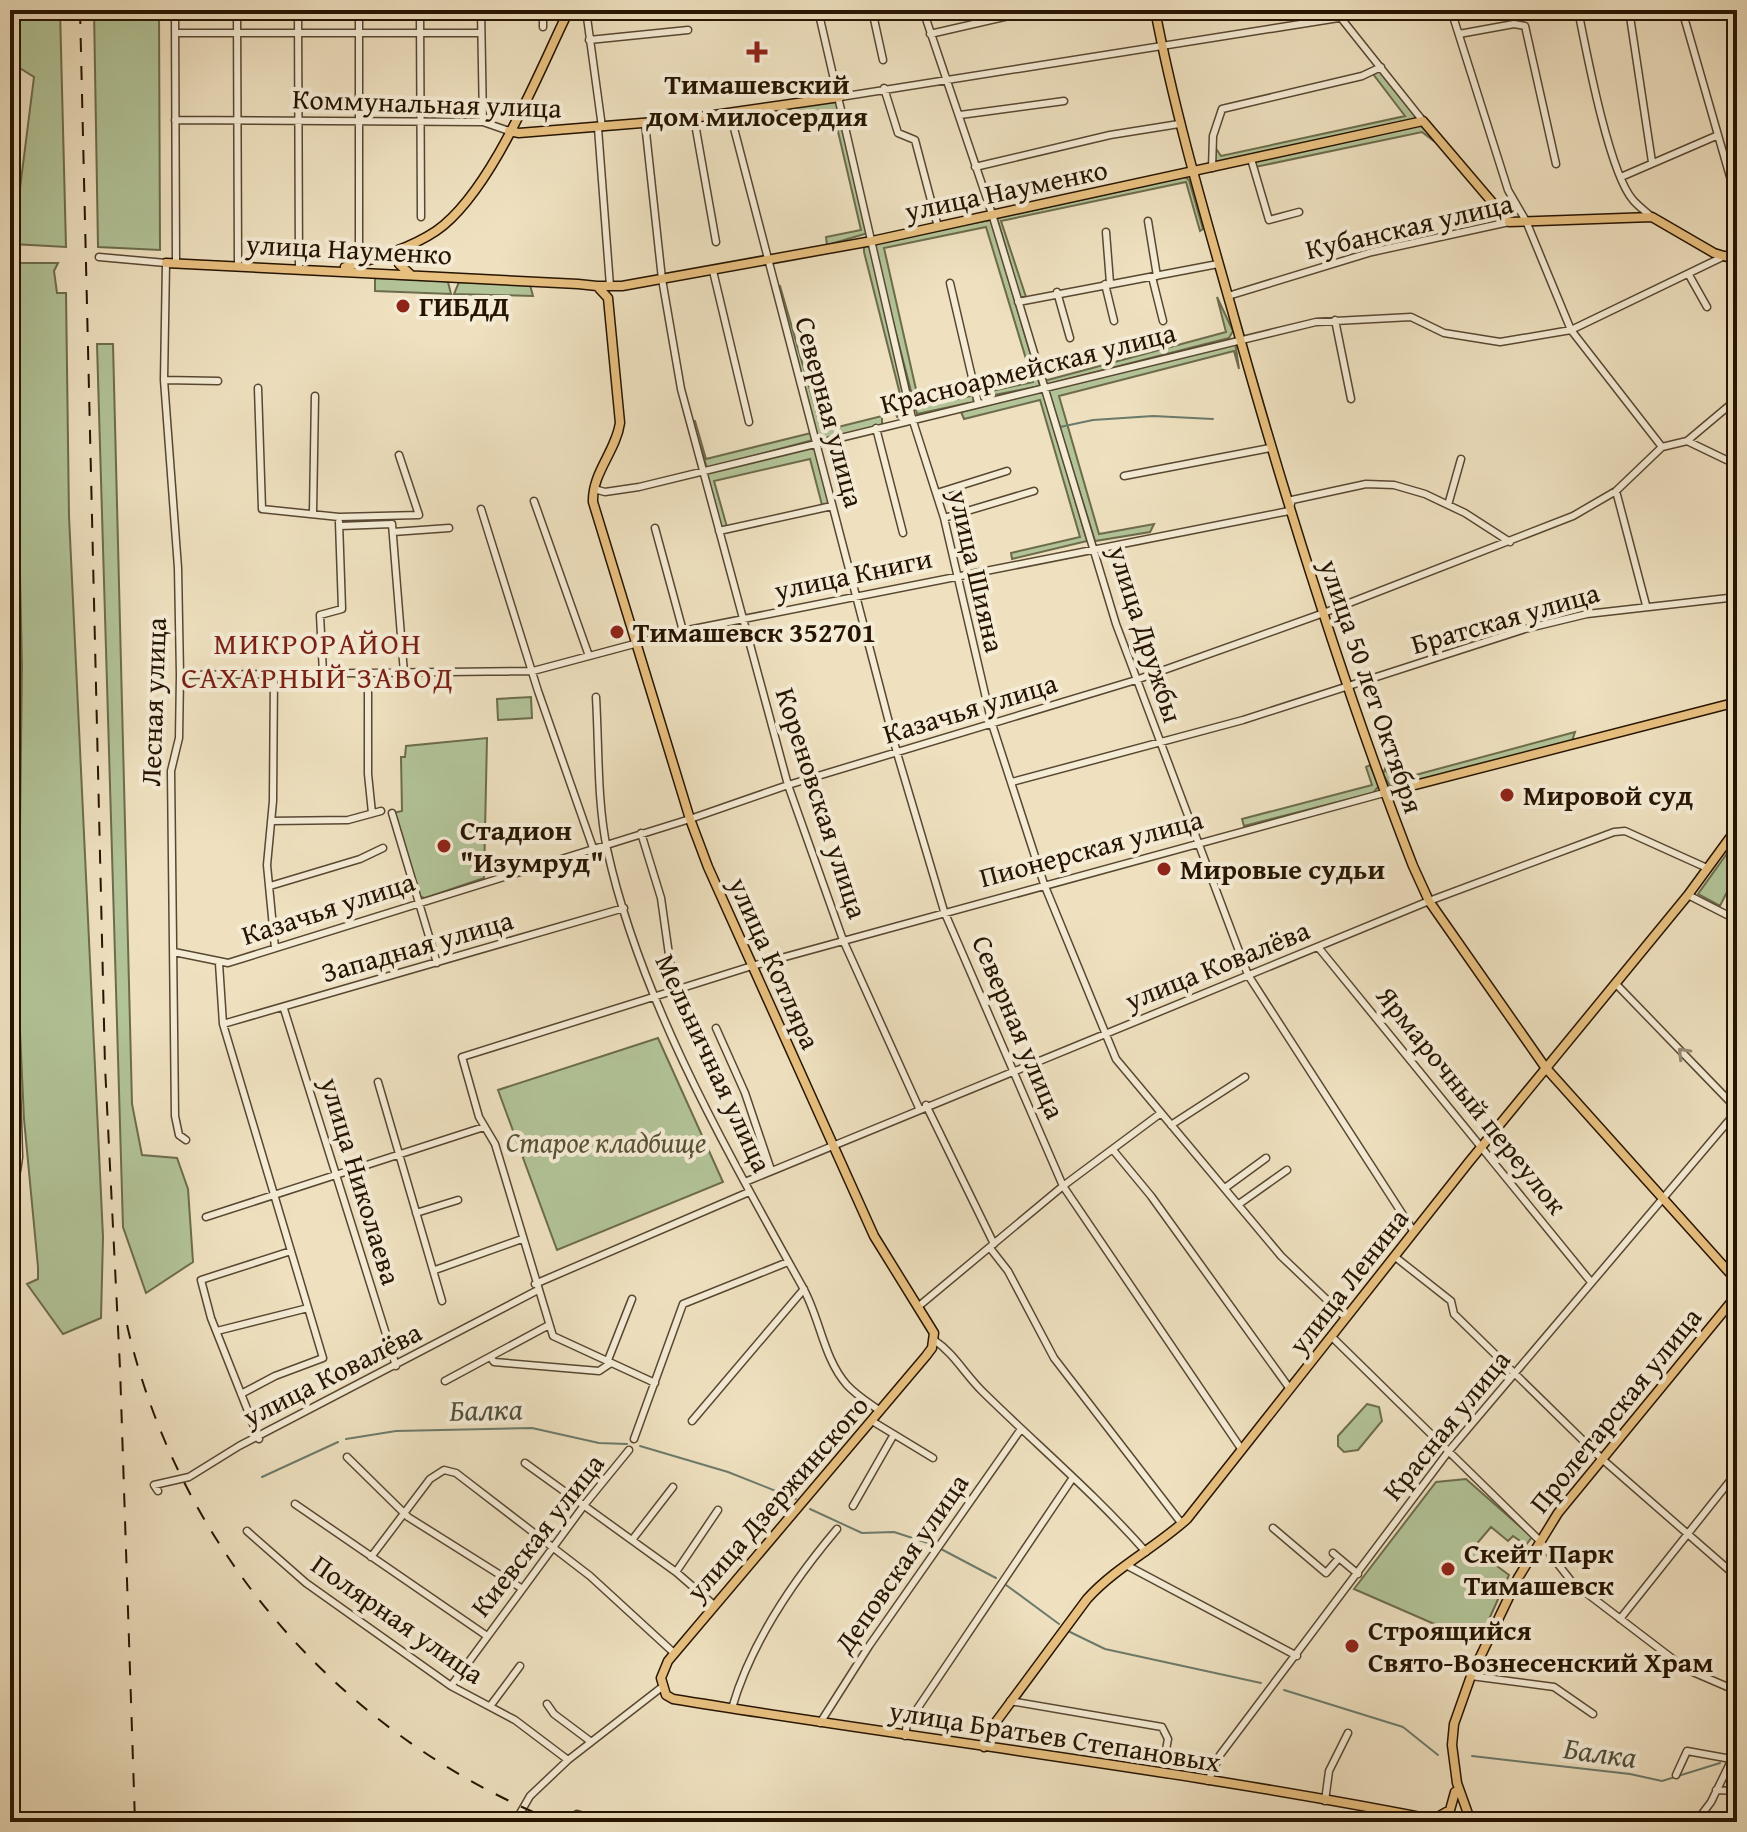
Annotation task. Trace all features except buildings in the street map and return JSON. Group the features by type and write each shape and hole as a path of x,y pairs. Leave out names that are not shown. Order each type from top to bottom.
{"main road":[{"path":"336,270 404,248 439,229 461,209 487,174 569,10"},
{"name":"улица 50 лет Октября","path":"1155,10 1192,173 1289,511 1346,688 1384,793 1429,901 1545,1067 1737,1281"},
{"name":"Коммунальная улица","path":"509,131 600,128 840,97"},
{"path":"1423,121 1509,222"},
{"name":"улица Науменко","path":"171,263 386,273 400,269 411,275 597,286 608,290 872,241 1423,121"},
{"path":"1652,217 1737,260"},
{"name":"Кубанская улица","path":"1509,222 1652,217"},
{"path":"400,269 404,248"},
{"path":"385,256 400,269"},
{"path":"385,256 379,266 386,273"},
{"path":"593,489 618,438 620,423 608,290"},
{"name":"улица Котляра","path":"593,489 596,517 690,819 831,1145 874,1236 931,1324 934,1340"},
{"name":"Пионерская улица","path":"1384,793 1737,702"},
{"name":"улица Ленина","path":"984,1747 985,1736 1087,1599 1105,1579 1182,1524 1333,1338 1482,1145 1688,895 1737,828"},
{"name":"Пролетарская улица","path":"1471,1822 1457,1783 1452,1745 1454,1724 1471,1676 1539,1540 1737,1295"},
{"name":"улица Дзержинского","path":"662,1687 662,1671 674,1653 926,1356 934,1340"},
{"name":"улица Братьев Степановых","path":"662,1687 673,1699 819,1724 1208,1781 1446,1822"},
{"path":"1433,1819 1450,1810 1457,1783"}],"street":[{"name":"Лесная улица","path":"175,10 171,263 164,380 178,568 180,675 179,738 171,771 174,952 171,999 175,1116 179,1135 186,1140"},
{"path":"237,10 238,264"},
{"path":"298,10 299,268"},
{"path":"359,10 359,263"},
{"path":"420,10 421,217"},
{"path":"481,10 483,122"},
{"path":"543,10 543,27"},
{"path":"586,10 600,128 608,290"},
{"name":"улица Шияна","path":"818,10 912,418 944,518 955,576 992,724 1044,884 1116,1059 1308,1285 1346,1318"},
{"path":"872,10 883,60"},
{"name":"улица Дружбы","path":"923,10 992,214 1136,680 1248,975 1414,1232"},
{"path":"930,34 1035,10"},
{"path":"1321,10 1327,20"},
{"name":"Коммунальная улица","path":"840,97 1389,10"},
{"path":"1451,10 1508,190 1526,221 1571,330 1662,447 1687,441 1737,399"},
{"path":"1578,10 1600,113 1621,177 1631,199 1652,217"},
{"path":"1629,10 1652,162"},
{"path":"1682,10 1737,201"},
{"path":"1341,18 1423,121"},
{"path":"1459,34 1514,24 1525,26 1556,164"},
{"path":"589,40 688,30"},
{"path":"176,33 481,33"},
{"path":"1212,168 1213,135 1222,109 1362,76 1381,67"},
{"path":"884,88 898,133 915,140 938,227"},
{"path":"960,115 1064,101"},
{"name":"Северная улица","path":"730,113 832,506 859,597 897,753 944,911 1063,1186 1242,1450"},
{"path":"694,118 716,242"},
{"name":"Коммунальная улица","path":"175,120 483,122 509,131"},
{"name":"Кореновская улица","path":"645,123 662,279 681,389 788,785 843,940 992,1246 1054,1358 1182,1524"},
{"path":"975,167 1110,135 1179,124"},
{"path":"1621,177 1716,136"},
{"path":"1251,159 1269,220 1299,212"},
{"path":"1148,221 1163,321"},
{"name":"Кубанская улица","path":"1228,296 1372,252 1509,222"},
{"path":"1106,232 1108,283 1114,321"},
{"name":"Красноармейская улица","path":"593,489 605,492 639,487 1239,338 1335,320 1411,317 1444,333 1500,342 1571,330 1737,250"},
{"name":"улица Науменко","path":"99,257 171,263"},
{"path":"1018,302 1057,292 1218,264"},
{"path":"713,271 749,422"},
{"path":"1689,275 1707,307"},
{"path":"950,283 978,403"},
{"path":"1057,292 1070,338"},
{"path":"1335,320 1351,399"},
{"path":"164,380 218,381"},
{"path":"258,388 262,509 339,517 419,515 399,455"},
{"path":"313,512 315,396"},
{"path":"894,423 917,434"},
{"path":"876,428 903,533"},
{"path":"1687,441 1737,465"},
{"name":"Казачья улица","path":"174,952 219,963 275,948 690,819 788,785 1136,680 1321,614 1573,516 1616,491 1662,447"},
{"path":"1124,476 1270,448"},
{"path":"1448,505 1461,459"},
{"path":"937,493 1007,471"},
{"name":"улица Книги","path":"180,675 533,671 683,631 1094,547 1289,511 1292,500 1366,484 1394,485 1448,505 1510,542"},
{"path":"944,518 1034,491"},
{"path":"1616,491 1646,605"},
{"path":"534,501 589,656"},
{"path":"719,531 832,506"},
{"path":"481,509 593,848"},
{"path":"323,673 320,615 342,609 339,517"},
{"path":"340,526 392,524 404,673"},
{"path":"393,532 449,528"},
{"path":"655,528 683,631"},
{"name":"Братская улица","path":"1012,782 1346,688 1525,629 1587,614 1646,605 1737,597"},
{"path":"274,673 267,865 275,948"},
{"path":"368,674 368,774 372,813"},
{"name":"Мельничная улица","path":"596,697 606,844 624,908 656,996 749,1192 804,1289 837,1371 848,1387 880,1411"},
{"name":"Пионерская улица","path":"484,1127 462,1057 752,966 944,911 1384,793"},
{"path":"271,821 348,820 381,811"},
{"path":"392,813 437,963"},
{"name":"улица Ковалёва","path":"745,1182 1429,901 1614,832 1625,831 1707,868"},
{"path":"641,833 661,898 674,990"},
{"path":"270,886 360,859 383,848"},
{"path":"10,852 19,1157 17,1171 10,1180"},
{"path":"1688,895 1737,920"},
{"name":"Западная улица","path":"223,1024 284,1009 624,908"},
{"name":"Ярмарочный переулок","path":"1318,947 1591,1282"},
{"path":"219,963 223,1024 323,1358 275,1376 241,1394"},
{"path":"1615,983 1737,1110"},
{"name":"улица Николаева","path":"284,1009 396,1366"},
{"path":"716,1028 745,1093 771,1170"},
{"path":"1171,1125 1245,1077"},
{"path":"378,1082 442,1301"},
{"name":"Красная улица","path":"1208,1781 1220,1755 1448,1452 1737,1110"},
{"path":"919,1306 1063,1186 1161,1113"},
{"path":"206,1217 484,1127 495,1144 553,1336 655,1383"},
{"path":"1113,1150 1151,1196 1290,1389"},
{"path":"1225,1188 1266,1158"},
{"path":"1239,1204 1287,1170"},
{"name":"улица Ковалёва","path":"158,1491 154,1485 162,1480 189,1477 536,1287 749,1192"},
{"path":"416,1213 458,1200"},
{"path":"435,1270 522,1239"},
{"path":"259,1439 217,1331 201,1280 291,1251"},
{"path":"1394,1256 1451,1301 1454,1314 1602,1459 1687,1537 1737,1577"},
{"name":"Киевская улица","path":"634,1439 683,1304 788,1262"},
{"path":"692,1421 804,1289"},
{"path":"491,1358 494,1362 599,1371 610,1362 632,1299"},
{"path":"217,1331 308,1308"},
{"path":"445,1381 549,1325"},
{"path":"1333,1338 1539,1540 1572,1582 1686,1669 1737,1691"},
{"name":"улица Котляра","path":"934,1340 945,1347 976,1386 1146,1552"},
{"path":"872,1421 933,1458"},
{"name":"Деповская улица","path":"819,1724 877,1634 1021,1429"},
{"path":"853,1506 893,1436"},
{"name":"Киевская улица","path":"451,1686 521,1588 629,1450"},
{"path":"347,1457 408,1517 521,1588"},
{"path":"525,1463 676,1572 714,1605"},
{"path":"371,1557 430,1479 444,1470 456,1473 590,1576 674,1653"},
{"path":"1620,1619 1737,1472"},
{"path":"905,1736 907,1724 1072,1479"},
{"path":"632,1540 673,1487"},
{"path":"295,1504 487,1636"},
{"path":"676,1572 718,1510"},
{"path":"1273,1528 1326,1573 1339,1558"},
{"path":"732,1708 739,1687 786,1596 837,1529"},
{"name":"Полярная улица","path":"247,1531 306,1583 451,1686 477,1702 491,1705 568,1760"},
{"path":"1333,1553 1358,1574"},
{"path":"1126,1565 1297,1656"},
{"path":"491,1705 520,1666"},
{"path":"1471,1676 1554,1687 1593,1714"},
{"path":"515,1822 530,1796 568,1760 662,1687"},
{"path":"1010,1701 1162,1727 1168,1739 1164,1760"},
{"path":"547,1704 554,1714 590,1741"},
{"path":"1325,1801 1329,1771 1348,1733"},
{"path":"1696,1822 1737,1749"},
{"path":"1676,1775 1687,1751 1731,1759"},
{"path":"1716,1790 1737,1791"},
{"path":"577,1814 603,1822"}],"green space":[{"path":"10,10 60,10 66,247 13,244 34,77 10,62"},
{"path":"94,10 159,10 160,250 98,247"},
{"path":"1379,69 1416,115 1415,119 1215,162 1215,147 1221,156 1405,116 1373,74"},
{"path":"836,101 868,233 827,245 826,237 861,230 833,110 765,118 765,112"},
{"path":"1415,125 1424,127 1435,142 1422,132 1255,167 1255,160"},
{"path":"1185,177 1189,180 1203,229 1200,231 1186,182 1001,221 1026,297 1020,297 997,218"},
{"path":"991,220 1040,386 979,398 978,394 1033,382 986,227 884,248 920,407 975,395 973,402 917,414 873,245 876,240"},
{"path":"869,244 909,415 904,419 897,417 896,413 904,410 864,252 864,246"},
{"path":"13,263 58,263 54,271 57,293 66,293 69,516 103,1237 101,1318 63,1334 27,1284 38,1279 38,1267 24,1119 18,988 22,665"},
{"path":"375,278 448,282 451,294 375,291"},
{"path":"459,282 530,285 533,296 454,294"},
{"path":"780,286 822,431 882,416 882,425 818,441 774,288"},
{"path":"1217,297 1233,331 1229,338 1045,385 1044,381 1226,332"},
{"path":"1235,342 1239,369 1234,351 1059,396 1099,534 1154,524 1150,532 1095,541 1048,390"},
{"path":"97,344 113,344 132,1104 142,1155 177,1158 188,1189 193,1262 146,1293 123,1227"},
{"path":"1043,391 1087,541 1012,559 1011,553 1080,537 1040,400 964,419 961,412"},
{"path":"695,421 706,459 811,433 813,440 707,468 692,422"},
{"path":"814,447 830,504 822,505 810,459 714,481 727,527 721,529 706,472"},
{"path":"531,697 532,718 498,720 497,699"},
{"path":"1575,732 1572,741 1391,788 1383,774 1385,769 1393,781"},
{"name":"Стадион \"Изумруд\"","path":"487,738 484,878 425,898 417,896 393,813 402,811 401,757 405,757 406,746"},
{"path":"1370,765 1379,786 1373,793 1244,826 1242,819 1372,785 1366,767"},
{"path":"1728,852 1737,857 1737,872 1720,906 1698,894"},
{"name":"Старое кладбище","path":"658,1038 723,1182 557,1250 498,1090"},
{"path":"1367,1404 1379,1407 1382,1421 1358,1450 1344,1452 1338,1446 1338,1436"},
{"path":"1466,1479 1532,1537 1526,1545 1513,1536 1508,1541 1491,1527 1473,1548 1509,1575 1481,1637 1432,1623 1354,1589 1436,1482"}],"waterway":[{"path":"1049,392 1060,427 1093,420 1153,416 1213,419"},
{"name":"Балка","path":"346,1439 396,1431 532,1428 599,1443 627,1444"},
{"name":"Балка","path":"262,1477 338,1442"},
{"name":"Балка","path":"640,1446 728,1472 796,1499"},
{"name":"Балка","path":"810,1509 862,1533 894,1532 934,1545"},
{"name":"Балка","path":"941,1549 996,1578"},
{"name":"Балка","path":"1006,1585 1059,1624"},
{"name":"Балка","path":"1070,1632 1105,1649 1261,1683"},
{"name":"Балка","path":"1284,1690 1403,1727 1438,1755"},
{"name":"Балка","path":"1472,1756 1630,1774 1662,1781 1720,1763"}],"railway":[{"path":"80,10 105,1066 120,1368 135,1822"},
{"path":"127,1325 152,1407 186,1485 229,1558 280,1626 340,1686 406,1740 479,1785 557,1822"}],"place":[{"name":"Тимашевский дом милосердия","path":"757,52"},
{"name":"ГИБДД","path":"403,306"},
{"name":"Тимашевск 352701","path":"617,632"},
{"name":"Мировой суд","path":"1507,795"},
{"name":"Стадион \"Изумруд\"","path":"444,846"},
{"name":"Мировые судьи","path":"1164,869"},
{"name":"Скейт Парк Тимашевск","path":"1448,1569"},
{"name":"Строящийся Свято-Вознесенский Храм","path":"1352,1646"}],"district":[{"name":"МИКРОРАЙОН САХАРНЫЙ ЗАВОД","path":"318,661"}]}
